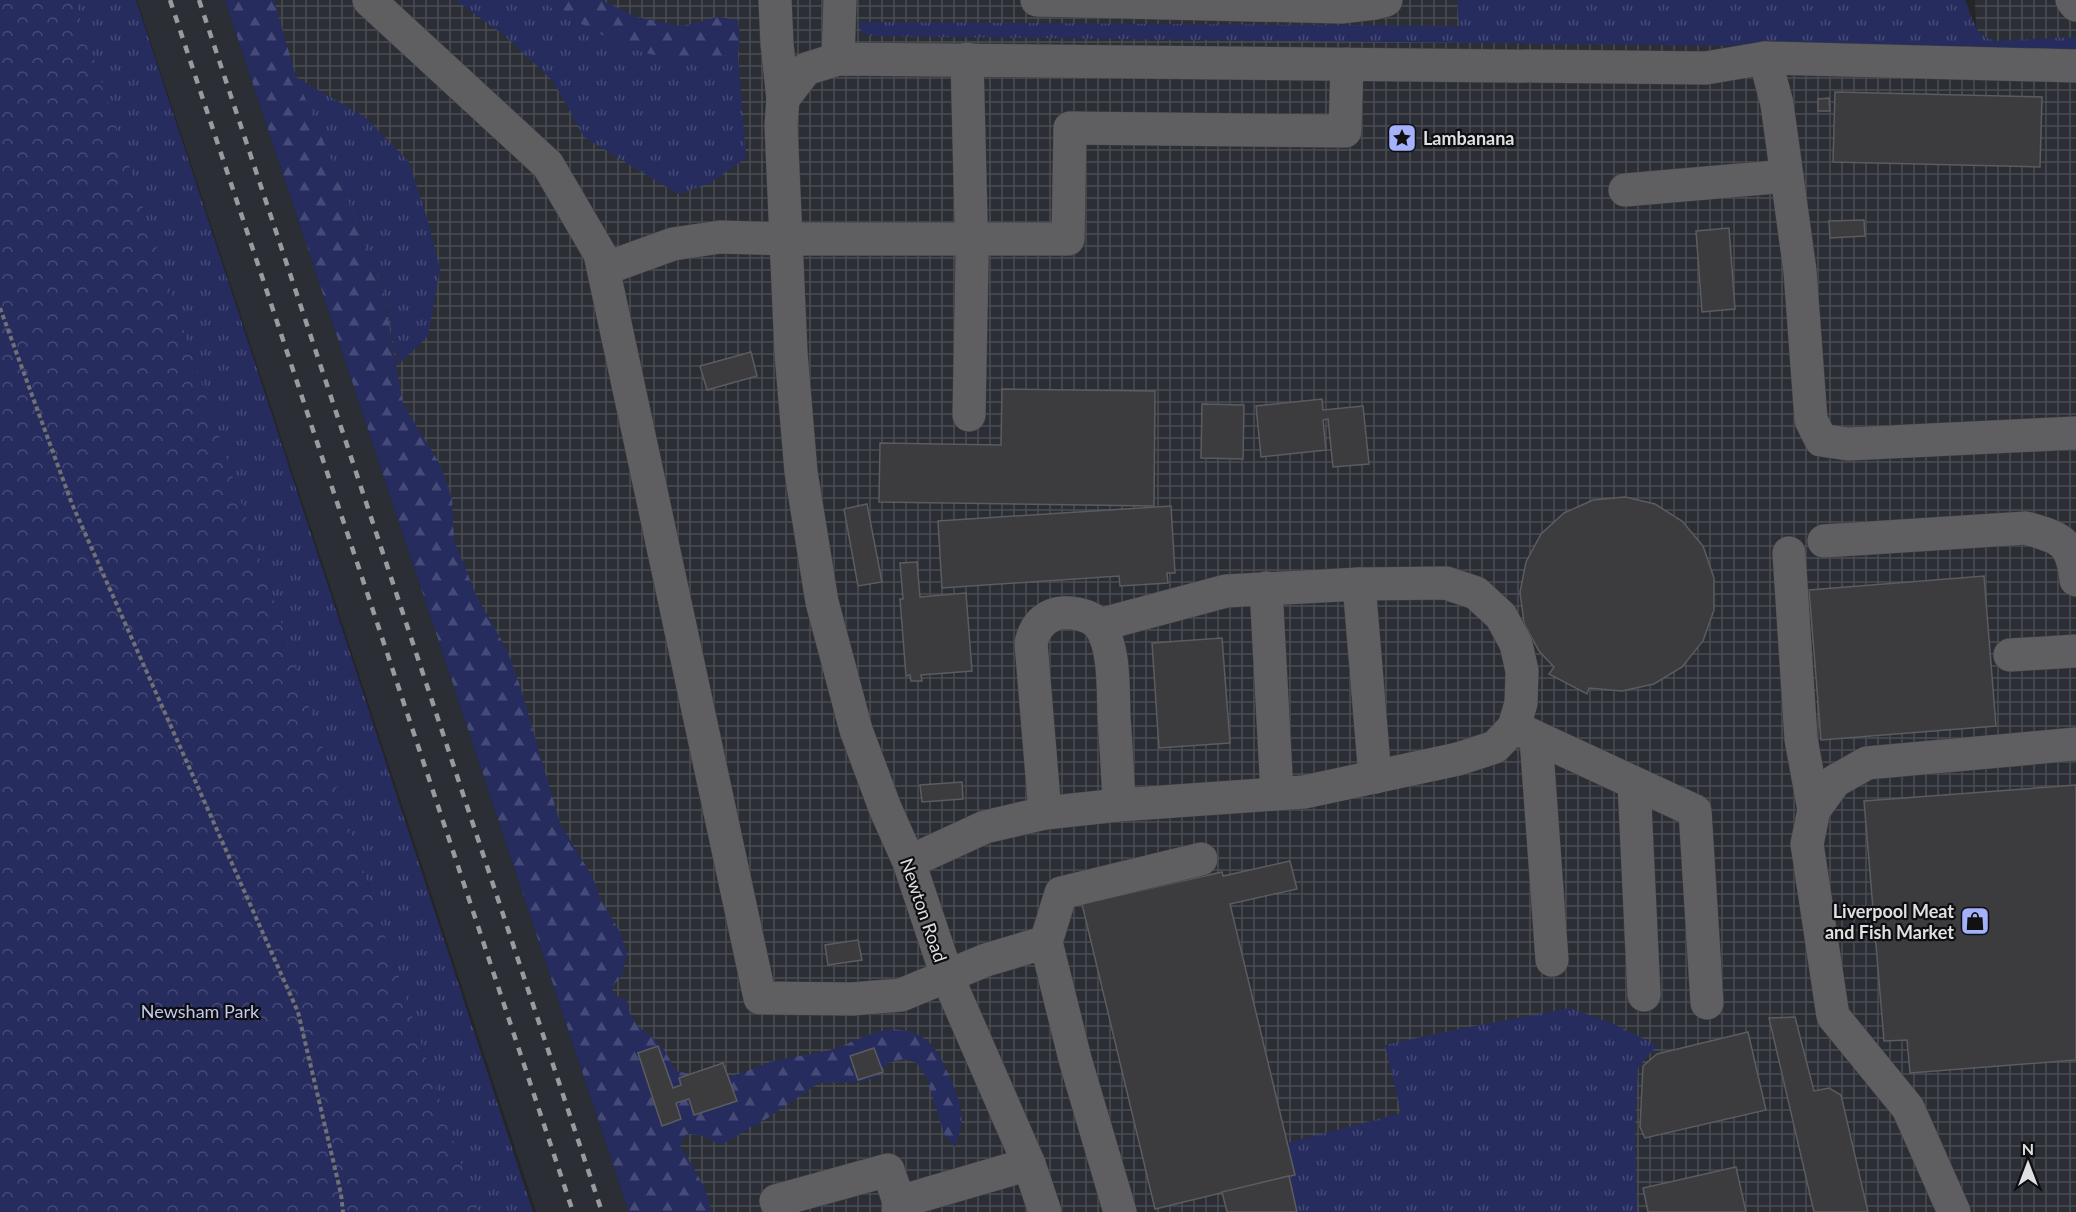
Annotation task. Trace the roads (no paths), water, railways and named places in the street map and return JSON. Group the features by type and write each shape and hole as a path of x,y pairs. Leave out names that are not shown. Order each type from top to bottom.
{"street":[{"path":"369,0 548,165 600,254 760,998 852,999 901,995 986,960 1046,942"},
{"name":"Newton Road","path":"775,0 783,99 781,125 791,353 801,472 822,602 856,730 909,862 947,975 1029,1164 1045,1212"},
{"path":"838,59 840,0"},
{"path":"1037,0 1341,7 1386,0"},
{"path":"2072,0 2076,5"},
{"path":"783,99 806,69 838,59 1706,68 1765,58 2076,66"},
{"path":"1765,58 1777,104 1800,271 1811,420 1821,440 1848,444 2076,433"},
{"path":"967,59 972,260 969,415"},
{"path":"604,269 674,244 720,237 1068,239 1070,128 1345,130 1347,64"},
{"path":"1625,190 1787,176"},
{"path":"1824,541 2026,528 2057,537 2074,558 2076,580"},
{"path":"1789,553 1801,739 1815,810"},
{"path":"1099,625 1226,591 1359,584 1446,583 1476,593 1501,616 1516,644 1522,671 1521,703 1552,960"},
{"path":"1359,584 1375,777"},
{"path":"1266,588 1290,793"},
{"path":"1045,813 1031,643 1034,632 1042,621 1054,614 1087,616 1099,625 1107,639 1111,663 1119,805"},
{"path":"2010,655 2076,651"},
{"path":"909,862 985,827 1045,813 1119,805 1290,793 1458,759 1496,747 1525,732"},
{"path":"1525,732 1695,812 1707,1004"},
{"path":"1954,1212 1908,1108 1833,1016 1806,844 1815,810 1835,781 1867,763 2076,744"},
{"path":"1634,783 1644,995"},
{"path":"1120,1212 1075,1059 1046,942 1061,894 1201,859"},
{"path":"776,1201 888,1170 899,1207 1029,1164"}],"railway":[{"path":"170,0 573,1212"},
{"path":"199,0 602,1212"}],"place":[{"name":"Lambanana","path":"1402,138"},
{"name":"Liverpool Meat and Fish Market","path":"1975,921"}],"park label":[{"name":"Newsham Park","path":"200,1011"}]}
